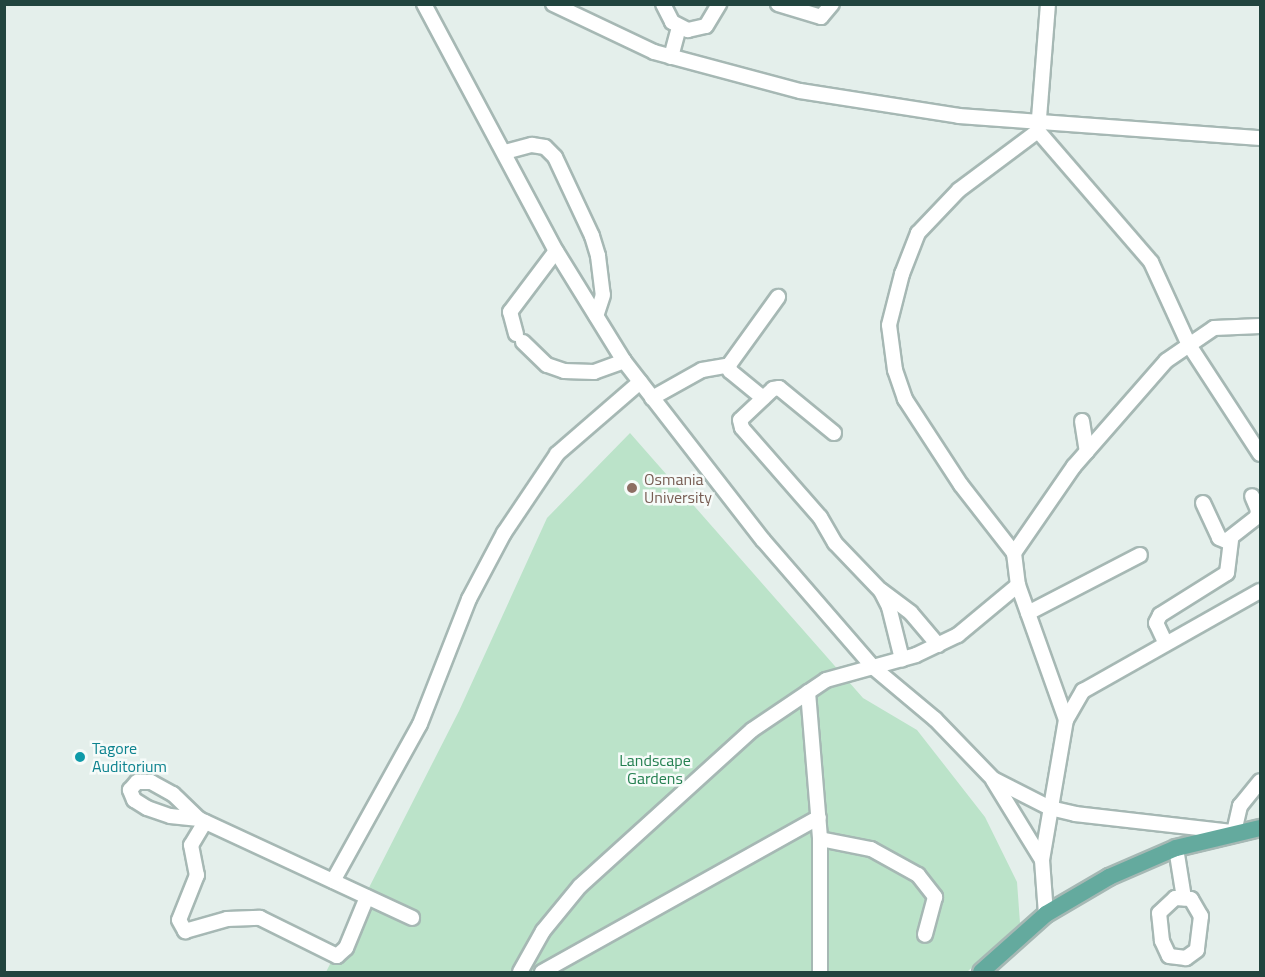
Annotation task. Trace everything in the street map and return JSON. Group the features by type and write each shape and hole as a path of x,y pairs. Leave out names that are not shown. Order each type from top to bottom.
{"main road":[{"path":"981,972 1046,914 1109,877 1176,848 1234,832 1260,828"}],"street":[{"path":"424,4 556,251 624,361 763,540 874,668 935,719 993,779 1042,860"},
{"path":"553,4 619,38 670,57 800,91 1038,127 1260,138"},
{"path":"679,27 706,26 719,4"},
{"path":"778,4 821,17 832,4"},
{"path":"1048,4 1038,127 1151,262 1189,345 1260,454"},
{"path":"662,5 679,27"},
{"path":"670,57 679,27"},
{"path":"1038,127 959,190 918,233 899,282 889,325 895,370 905,399 961,484 1014,553 1018,585 1066,720"},
{"path":"505,152 532,145 545,147 555,157 592,236 598,256 603,295 596,316"},
{"path":"556,251 510,312 520,338 547,365 564,371 594,372 624,361"},
{"path":"652,398 702,370 729,365 778,297"},
{"path":"1014,553 1087,452 1166,361 1224,325 1260,326"},
{"path":"729,365 730,371 763,398"},
{"path":"333,881 416,734 469,599 504,533 557,454 640,382"},
{"path":"834,433 784,390 776,388 742,416 742,428 820,517 835,543 881,591 911,613 938,645"},
{"path":"1082,421 1087,452"},
{"path":"1165,642 1156,623 1160,615 1227,573 1231,539 1259,514 1252,496"},
{"path":"1203,503 1219,538 1231,539"},
{"path":"1028,613 1140,555"},
{"path":"523,972 543,931 579,886 752,730 826,680 874,668 938,645 975,624 1018,585"},
{"path":"881,591 890,607 902,659"},
{"path":"1046,914 1042,860 1050,808 1066,720 1083,691 1165,642 1260,591"},
{"path":"808,692 820,839 820,972"},
{"path":"993,779 1050,808 1109,820 1234,832 1240,806 1260,781"},
{"path":"542,972 819,818"},
{"path":"368,897 346,948 337,956 260,918 227,919 185,931 179,920 197,875 190,845 202,820 368,897 412,918"},
{"path":"820,839 871,849 918,875 935,897 925,935"},
{"path":"1176,848 1184,898"},
{"path":"1184,898 1191,899 1199,909 1200,942 1192,955 1178,958 1164,949 1159,913 1167,902 1184,898"}],"green space":[{"name":"Landscape Gardens","path":"630,433 863,698 917,730 985,817 1017,882 1020,923 967,972 326,972 459,711 547,518"}],"place":[{"name":"Osmania University","path":"632,488"},
{"name":"Tagore Auditorium","path":"80,757"}]}
